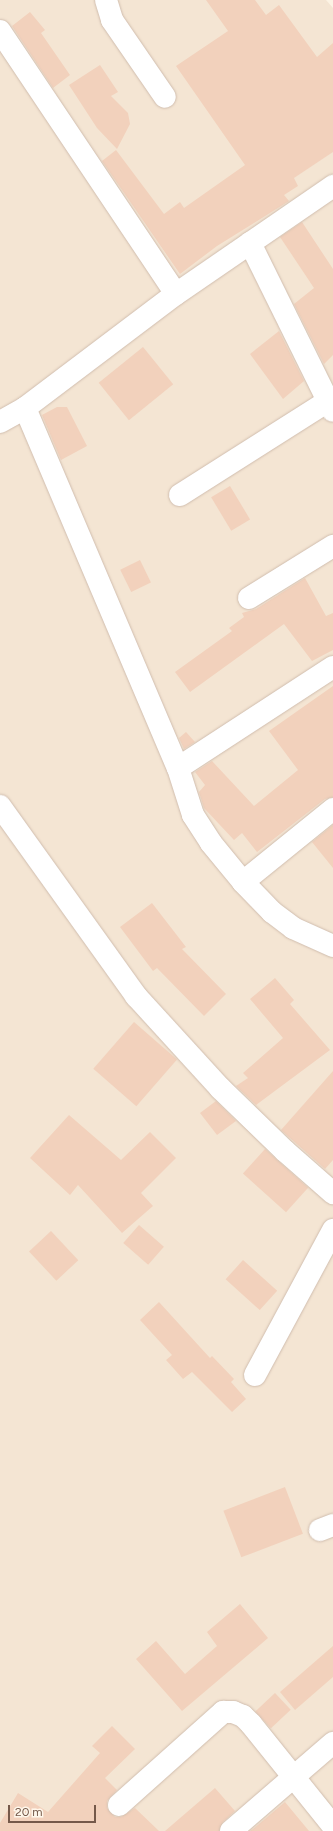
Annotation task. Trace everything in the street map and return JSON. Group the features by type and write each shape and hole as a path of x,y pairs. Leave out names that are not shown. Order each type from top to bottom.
{"street":[{"path":"106,0 112,20 165,97"},
{"path":"0,31 176,294"},
{"path":"0,422 25,408 176,294 333,186"},
{"path":"180,495 331,403 250,243"},
{"path":"25,408 178,768 193,815 211,843 242,882 272,912 293,928 332,943"},
{"path":"249,598 333,546"},
{"path":"178,768 333,667"},
{"path":"0,806 141,1002 220,1088 285,1151 333,1193"},
{"path":"242,882 333,809"},
{"path":"255,1375 333,1230"},
{"path":"119,1805 223,1712 243,1716 252,1724 333,1826"},
{"path":"231,1831 333,1743"}],"shaded area":[{"path":"0,0 326,0 333,8 333,1831 0,1831"}],"building":[{"path":"206,0 255,0 266,15 279,5 317,57 333,43 333,152 294,178 298,186 284,195 289,201 217,246 180,274 102,161 116,150 164,214 180,202 184,208 245,165 176,66 228,31"},
{"path":"30,12 45,30 41,33 70,75 53,88 12,26"},
{"path":"100,65 118,92 111,96 128,113 130,124 117,149 97,128 69,85"},
{"path":"302,222 333,269 333,355 324,364 294,304 314,288 280,237"},
{"path":"279,331 304,381 283,399 250,354"},
{"path":"143,347 173,384 129,420 99,383"},
{"path":"57,407 67,407 87,446 61,460 42,415"},
{"path":"230,486 250,519 231,531 211,497"},
{"path":"140,560 151,582 131,592 120,570"},
{"path":"305,578 326,616 333,613 333,650 312,661 284,624 190,692 175,672 232,631 229,628 244,617 242,613 256,609"},
{"path":"333,686 333,797 325,799 257,852 242,833 234,840 204,808 199,792 205,785 195,772 212,761 254,806 298,770 269,731"},
{"path":"186,732 195,742 184,749 179,738"},
{"path":"333,825 333,868 312,842"},
{"path":"152,903 186,947 182,949 226,994 204,1016 157,968 153,971 120,927"},
{"path":"275,978 294,1000 290,1004 330,1050 256,1105 236,1086 248,1078 243,1073 283,1038 250,999"},
{"path":"134,1022 177,1059 136,1106 93,1069"},
{"path":"333,1071 333,1160 325,1169 281,1130"},
{"path":"216,1101 236,1121 217,1135 200,1113"},
{"path":"69,1115 121,1160 150,1132 176,1158 141,1193 153,1206 122,1233 78,1185 70,1195 30,1158"},
{"path":"265,1149 308,1188 286,1212 243,1174"},
{"path":"139,1225 164,1247 148,1265 123,1243"},
{"path":"51,1231 78,1260 56,1281 29,1251"},
{"path":"243,1260 277,1291 260,1310 226,1279"},
{"path":"159,1302 210,1358 212,1356 234,1379 231,1382 246,1399 232,1412 192,1372 183,1379 166,1360 172,1355 140,1320"},
{"path":"285,1487 303,1534 241,1557 223,1511"},
{"path":"240,1604 268,1638 182,1711 136,1659 156,1641 185,1674 217,1646 207,1632"},
{"path":"333,1646 333,1677 295,1710 280,1692"},
{"path":"275,1693 291,1710 271,1728 255,1711"},
{"path":"112,1726 135,1749 105,1778 117,1790 107,1801 107,1808 115,1817 121,1817 135,1808 159,1831 0,1831 0,1823 18,1793 48,1812 100,1753 92,1746"},
{"path":"215,1788 235,1811 223,1822 219,1831 165,1831"},
{"path":"285,1802 309,1831 250,1831 253,1829"}]}
